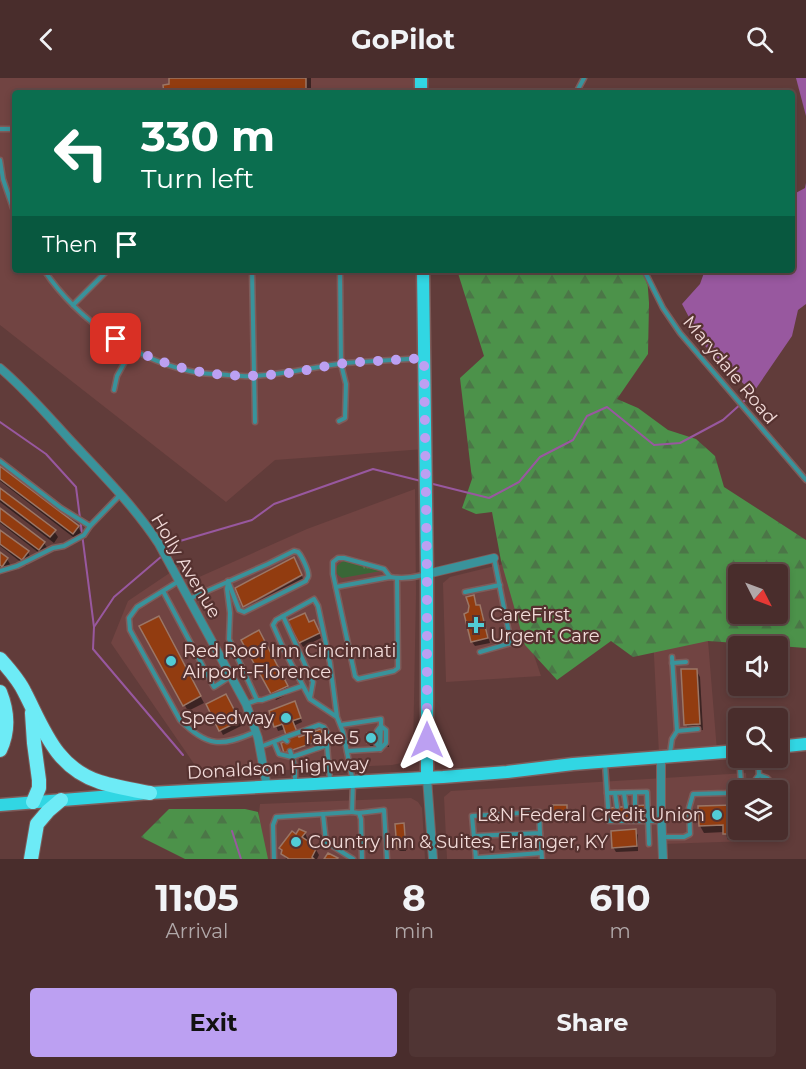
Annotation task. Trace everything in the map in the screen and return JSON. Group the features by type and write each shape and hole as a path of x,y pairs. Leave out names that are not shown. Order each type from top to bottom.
{"highway":[{"path":"0,659 21,686 52,747 59,756 79,772 100,782 150,793"},
{"path":"0,692 5,707 7,728 0,750"},
{"path":"32,708 39,780 39,789 33,802"},
{"path":"31,859 37,824 61,800"}],"main road":[{"path":"423,273 427,778"},
{"path":"788,746 806,744"},
{"name":"Donaldson Highway","path":"0,805 150,793 427,778 728,752"}],"street":[{"name":"Holly Avenue","path":"0,368 22,387 149,528 246,704 260,747 267,787"},
{"path":"427,574 494,558"},
{"path":"663,859 661,821 666,757"},
{"path":"427,778 433,859"}],"lane":[{"path":"0,160 3,180 12,206"},
{"path":"46,273 73,305 101,330 132,349 166,364 200,373 253,376 296,372 340,364 424,358"},
{"path":"73,305 105,273"},
{"path":"252,273 255,422"},
{"path":"339,421 345,418 346,384 340,364 340,273"},
{"name":"Marydale Road","path":"646,273 663,308 680,333 806,480"},
{"path":"114,390 117,376 132,349"},
{"path":"0,461 61,508 90,526"},
{"path":"0,571 17,566 53,548 64,546 84,535 120,494"},
{"path":"189,599 228,581 294,551 300,554 309,574 308,579 244,612 239,610 228,581"},
{"path":"390,577 384,569 344,558 338,558 333,562 340,609 357,678 360,679 396,670 398,666 397,578"},
{"path":"480,652 511,644 494,558"},
{"path":"336,588 390,577 412,578 427,574"},
{"path":"180,581 137,607 129,618 130,630 180,720 190,730 205,740 221,743 237,740 256,732"},
{"path":"228,581 229,639 257,700"},
{"path":"465,592 500,585"},
{"path":"163,591 214,687 232,676"},
{"path":"337,717 310,699 273,625 276,620 314,599 318,606 330,663 337,717 353,782 352,812"},
{"path":"283,616 313,682 310,699"},
{"path":"666,757 677,731 672,657"},
{"path":"672,663 686,662"},
{"path":"246,704 302,686"},
{"path":"341,726 381,718 376,743 380,749"},
{"path":"260,747 285,740 319,725 324,727 327,732 330,783"},
{"path":"347,751 380,749 386,742 386,730 381,726"},
{"path":"677,731 698,729"},
{"path":"274,742 279,754 292,757 327,746"},
{"path":"316,742 318,748"},
{"path":"307,745 309,751"},
{"path":"299,747 302,754"},
{"path":"290,751 295,766 295,785"},
{"path":"605,762 609,821 618,819 661,821"},
{"path":"662,837 684,837 690,834 689,808 693,794 738,791 741,782 740,768"},
{"path":"759,768 759,775 752,787 755,789 768,788 770,781 759,775"},
{"path":"607,793 647,792 648,844"},
{"path":"615,793 617,807"},
{"path":"624,793 626,807"},
{"path":"635,793 635,806"},
{"path":"274,859 273,825 276,817 384,810 387,859"},
{"path":"541,853 476,858 472,816 539,812 542,859"},
{"path":"358,813 361,819 362,859"},
{"path":"323,814 326,842 352,859"},
{"path":"474,836 540,833"}],"shaded area":[{"path":"0,78 421,78 421,90 12,90 12,273 423,273 425,449 275,460 226,502 0,325"},
{"path":"796,78 806,78 806,116"},
{"path":"806,183 806,304 798,310 792,336 753,393 703,344 682,304 700,284 704,273 795,273 795,193 805,188"},
{"path":"415,489 416,593 411,761 392,765 201,774 111,643 128,601 180,566 188,582 307,529"},
{"path":"503,564 541,676 446,682 443,583 450,577"},
{"path":"653,636 708,641 717,751 659,754"},
{"path":"746,773 746,780 728,780 728,840 749,841 663,844 663,859 447,859 444,797 451,791"},
{"path":"411,798 422,808 425,859 224,859 255,849 260,804"}],"green space":[{"path":"458,273 646,273 649,303 648,354 617,399 638,408 668,430 696,439 715,456 724,487 806,540 806,648 788,647 788,636 728,636 728,642 708,641 633,657 611,641 557,680 525,645 501,561 492,512 476,514 462,508 472,479 460,378 484,356"},
{"path":"343,561 381,571 342,578 336,570"},
{"path":"169,809 245,809 258,812 268,859 185,859 141,837"}],"building":[{"path":"169,78 306,78 306,90 164,90 163,85 169,84"},
{"path":"0,466 79,526 73,534 0,479"},
{"path":"0,488 56,530 50,537 0,499"},
{"path":"0,508 45,542 39,550 0,521"},
{"path":"0,530 29,551 22,560 0,544"},
{"path":"0,552 8,558 2,567 0,565"},
{"path":"294,557 302,575 243,607 235,588"},
{"path":"474,595 476,605 480,605 488,638 471,642 464,614 468,612 469,606 466,597"},
{"path":"305,613 309,622 314,620 320,633 299,643 287,621"},
{"name":"Red Roof Inn Cincinnati Airport-Florence","path":"159,616 201,696 183,706 139,626"},
{"path":"259,630 288,686 271,694 241,640"},
{"path":"681,669 697,669 700,724 684,725"},
{"path":"226,694 240,721 219,731 206,704"},
{"path":"295,701 301,718 274,727 269,711"},
{"path":"292,719 299,737 321,729 324,739 284,753 281,743 288,741 282,723"},
{"path":"367,733 387,733 388,743 367,743"},
{"path":"553,805 567,805 567,816 553,815"},
{"path":"645,805 646,816 610,819 609,808"},
{"name":"L&N Federal Credit Union","path":"728,805 728,834 723,834 723,825 699,826 698,806"},
{"path":"404,823 406,848 397,849 395,824"},
{"name":"Country Inn & Suites, Erlanger, KY","path":"299,829 306,832 302,837 317,847 312,857 314,859 289,859 281,854 282,850 279,848 292,831 296,834"},
{"path":"636,829 637,846 612,848 611,831"},
{"name":"Country Inn & Suites, Erlanger, KY","path":"328,853 338,858 324,859"}],"waterway":[{"path":"429,483 489,498 519,482 540,457 573,440 587,416 607,407 654,445 680,443 723,420 753,393"},
{"path":"0,422 46,454 76,487 94,627 93,649 183,755"},
{"path":"167,552 180,541 252,520 274,504 373,469 421,481"},
{"path":"94,627 114,597 162,556"},
{"path":"232,831 241,859"}],"place":[{"name":"CareFirst Urgent Care","path":"476,625"},
{"name":"Red Roof Inn Cincinnati Airport-Florence","path":"171,661"},
{"name":"Speedway","path":"286,718"},
{"name":"Take 5","path":"371,738"},
{"name":"L&N Federal Credit Union","path":"717,815"},
{"name":"Country Inn & Suites, Erlanger, KY","path":"296,842"}],"route":[{"path":"116,339 166,364 200,373 253,376 296,372 345,363 424,358 427,740"}]}
